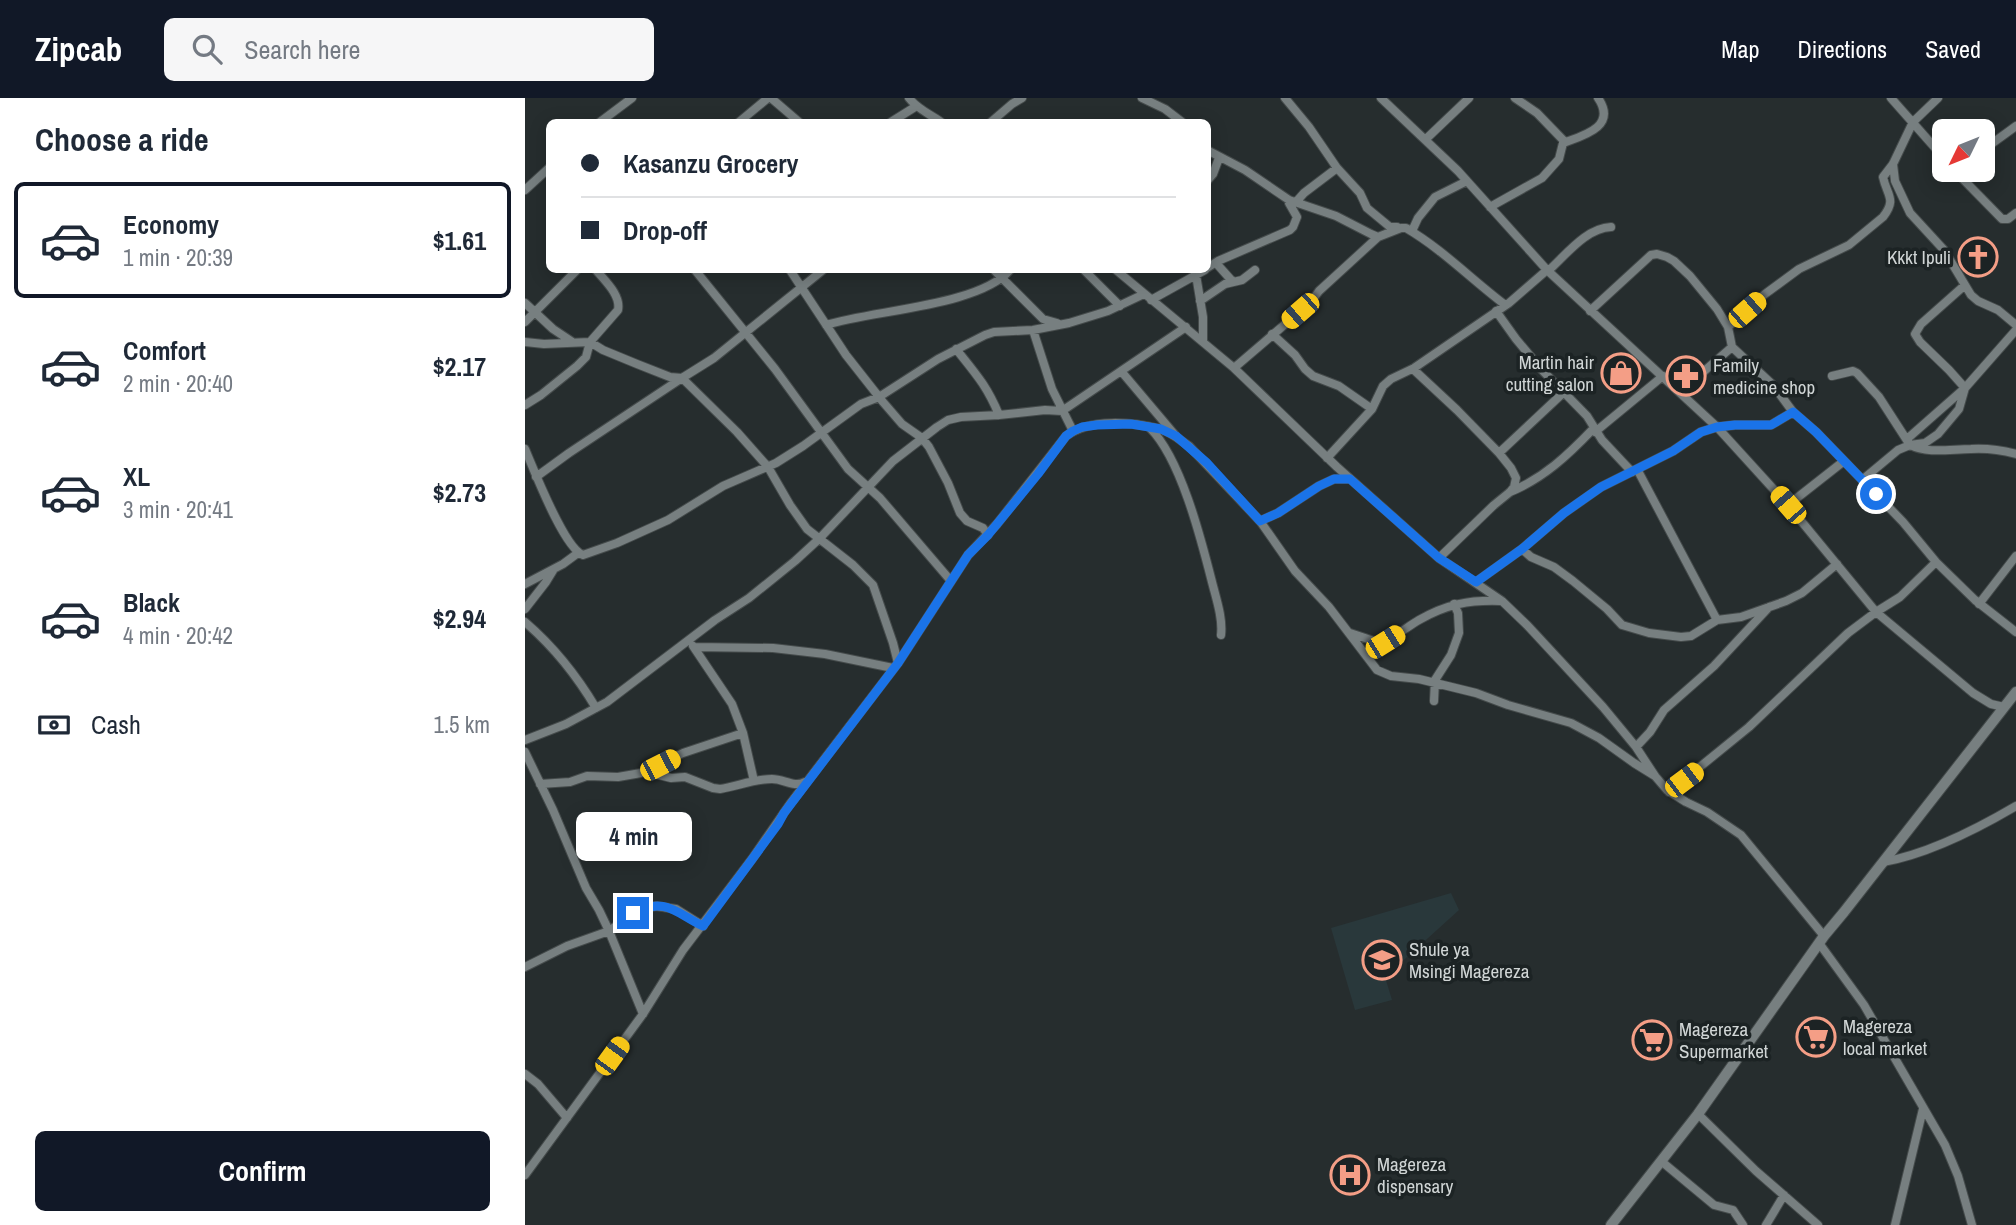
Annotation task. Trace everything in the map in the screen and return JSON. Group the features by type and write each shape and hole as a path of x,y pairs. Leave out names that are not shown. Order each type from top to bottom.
{"street":[{"path":"604,119 632,98"},
{"path":"743,119 769,98 795,119"},
{"path":"909,98 915,107 937,119"},
{"path":"994,119 1022,98"},
{"path":"1142,98 1178,119"},
{"path":"1285,98 1314,134 1336,169 1360,193 1370,212 1390,227 1412,231 1445,254 1504,304"},
{"path":"1381,98 1467,181 1548,270 1717,427 1788,505 1876,612 1973,693 1991,704 2004,707"},
{"path":"1426,139 1469,98"},
{"path":"1515,98 1537,113 1565,142"},
{"path":"1891,98 1932,144"},
{"path":"1728,327 1765,294 1799,269 1850,245 1883,217 1892,198 1883,177 1893,164 1913,122 1938,98"},
{"path":"1490,206 1542,178 1559,159 1561,146 1565,142 1585,136 1599,125 1604,113 1603,99"},
{"path":"896,119 915,107"},
{"path":"1995,141 2016,126"},
{"path":"1211,153 1245,170 1293,201 1336,216 1378,237"},
{"path":"1211,176 1219,158"},
{"path":"1862,480 1908,442 1965,388 2016,328 1998,310 1975,299 1944,250 1910,213 1895,181 1893,164"},
{"path":"1211,266 1290,230 1297,217 1289,203 1336,169"},
{"path":"525,190 546,171"},
{"path":"1412,231 1418,218 1435,197 1467,181"},
{"path":"1968,182 2002,219 2008,219 2016,213"},
{"path":"1327,457 1372,409 1383,386 1391,379 1413,369 1522,293 1583,239 1611,227"},
{"path":"1234,368 1311,302 1319,291 1378,237 1401,228"},
{"path":"1590,311 1647,258 1657,254 1674,261 1717,309 1728,327 1732,347 1773,385 1793,412 1816,432 1903,522 1935,562 1979,604 2016,632"},
{"path":"1216,263 1233,282"},
{"path":"1201,301 1225,284 1242,280 1255,270"},
{"path":"525,322 574,273"},
{"path":"525,405 548,390 586,357 590,342 618,310 619,305 609,285 599,273"},
{"path":"697,273 848,468 880,499 951,582"},
{"path":"792,273 846,355 879,397 902,424 922,438 948,483 960,513 967,521 983,528 988,535"},
{"path":"536,477 714,358 819,273"},
{"path":"998,273 1043,319 1054,323 1069,323"},
{"path":"826,325 852,317 943,301 983,288 1007,273"},
{"path":"1087,273 1120,306"},
{"path":"1119,273 1234,368 1350,479 1439,558 1502,601 1567,666 1636,747 1669,792 1707,812 1741,835 1821,939 1864,1004 1953,1161 1972,1225"},
{"path":"525,449 564,533 578,553 583,555 668,520 723,486 789,456 861,404 879,397 956,349 994,332 1033,330 1108,312 1199,273"},
{"path":"1196,275 1203,317 1203,341"},
{"path":"1965,285 1921,324 1915,334 1965,388"},
{"path":"525,303 553,329 572,341"},
{"path":"1496,311 1516,339 1587,416 1594,430 1635,471 1717,620"},
{"path":"525,740 596,708 692,644 715,620 749,598 795,561 893,461 948,420 1045,410 1062,411 1186,327"},
{"path":"1033,330 1052,389 1073,431"},
{"path":"1272,334 1313,376 1339,386 1372,409"},
{"path":"525,342 590,342 603,350 670,377 682,378 768,467 807,529 853,565 873,586 893,643 896,665"},
{"path":"1680,392 1732,347"},
{"path":"956,349 984,383 999,415"},
{"path":"1413,369 1499,453 1516,478 1510,492 1439,558"},
{"path":"1121,371 1176,436 1207,463 1260,521 1295,571 1329,607 1370,663 1383,674 1475,693 1571,723 1594,735 1655,776"},
{"path":"1832,376 1853,371 1857,373 1879,397 1908,442 1930,450 1983,449 2016,454"},
{"path":"1510,492 1555,467 1594,430 1663,376"},
{"path":"1908,442 1925,443 1932,439 1959,409 1965,388"},
{"path":"1499,453 1563,393"},
{"path":"1476,582 1601,487 1673,451 1701,432 1735,425 1771,425 1793,412"},
{"path":"525,1175 643,1014 683,950 896,665 968,555 988,535 1066,436 1082,427 1131,424 1161,429 1176,436"},
{"path":"1150,428 1159,437 1187,496 1213,586 1221,624 1220,635"},
{"path":"1788,505 1844,461"},
{"path":"1260,521 1334,479 1350,479"},
{"path":"1522,549 1573,581 1622,625 1668,636 1691,636 1717,620 1741,617 1802,593 1837,564"},
{"path":"525,584 578,553"},
{"path":"1979,604 2016,556"},
{"path":"1669,792 1749,727 1848,633 1900,597 1935,562"},
{"path":"525,609 554,569"},
{"path":"1347,632 1372,642 1385,642 1422,618 1454,604 1481,600 1502,601"},
{"path":"1434,701 1435,683 1459,633 1458,612 1454,604"},
{"path":"1636,747 1650,732 1664,710 1714,666 1769,607"},
{"path":"525,622 551,646 596,708"},
{"path":"692,644 773,648 896,665"},
{"path":"692,644 727,694 743,733 754,781"},
{"path":"1611,1225 1699,1114 1821,939 2016,692"},
{"path":"540,783 570,782 587,776 618,777 647,772 683,753 743,733"},
{"path":"525,752 586,888 609,931 643,1014"},
{"path":"647,772 671,778 685,778 720,789 774,779 799,785 811,779"},
{"path":"1882,862 1946,842 1986,824 2016,806"},
{"path":"525,967 567,946 609,931 640,909 656,906 676,909 703,926"},
{"path":"525,1074 538,1084 567,1118"},
{"path":"1895,1225 1923,1109"},
{"path":"1699,1114 1756,1171 1818,1225"},
{"path":"1661,1161 1714,1205 1733,1210 1743,1225"},
{"path":"1766,1225 1784,1195"}],"shaded area":[{"path":"1451,893 1459,910 1385,977 1392,1000 1355,1010 1331,928"}],"place":[{"name":"Kkkt Ipuli","path":"1978,257"},
{"name":"Martin hair cutting salon","path":"1621,373"},
{"name":"Family medicine shop","path":"1686,376"},
{"name":"Shule ya Msingi Magereza","path":"1382,960"},
{"name":"Magereza local market","path":"1816,1037"},
{"name":"Magereza Supermarket","path":"1652,1040"},
{"name":"Magereza dispensary","path":"1350,1175"}],"route":[{"path":"633,913 656,906 669,907 703,926 784,813 898,663 968,555 988,535 1066,436 1082,427 1131,424 1161,429 1176,436 1207,463 1260,521 1334,479 1350,479 1439,558 1476,582 1601,487 1673,451 1701,432 1717,427 1771,425 1793,412 1876,494"}]}
